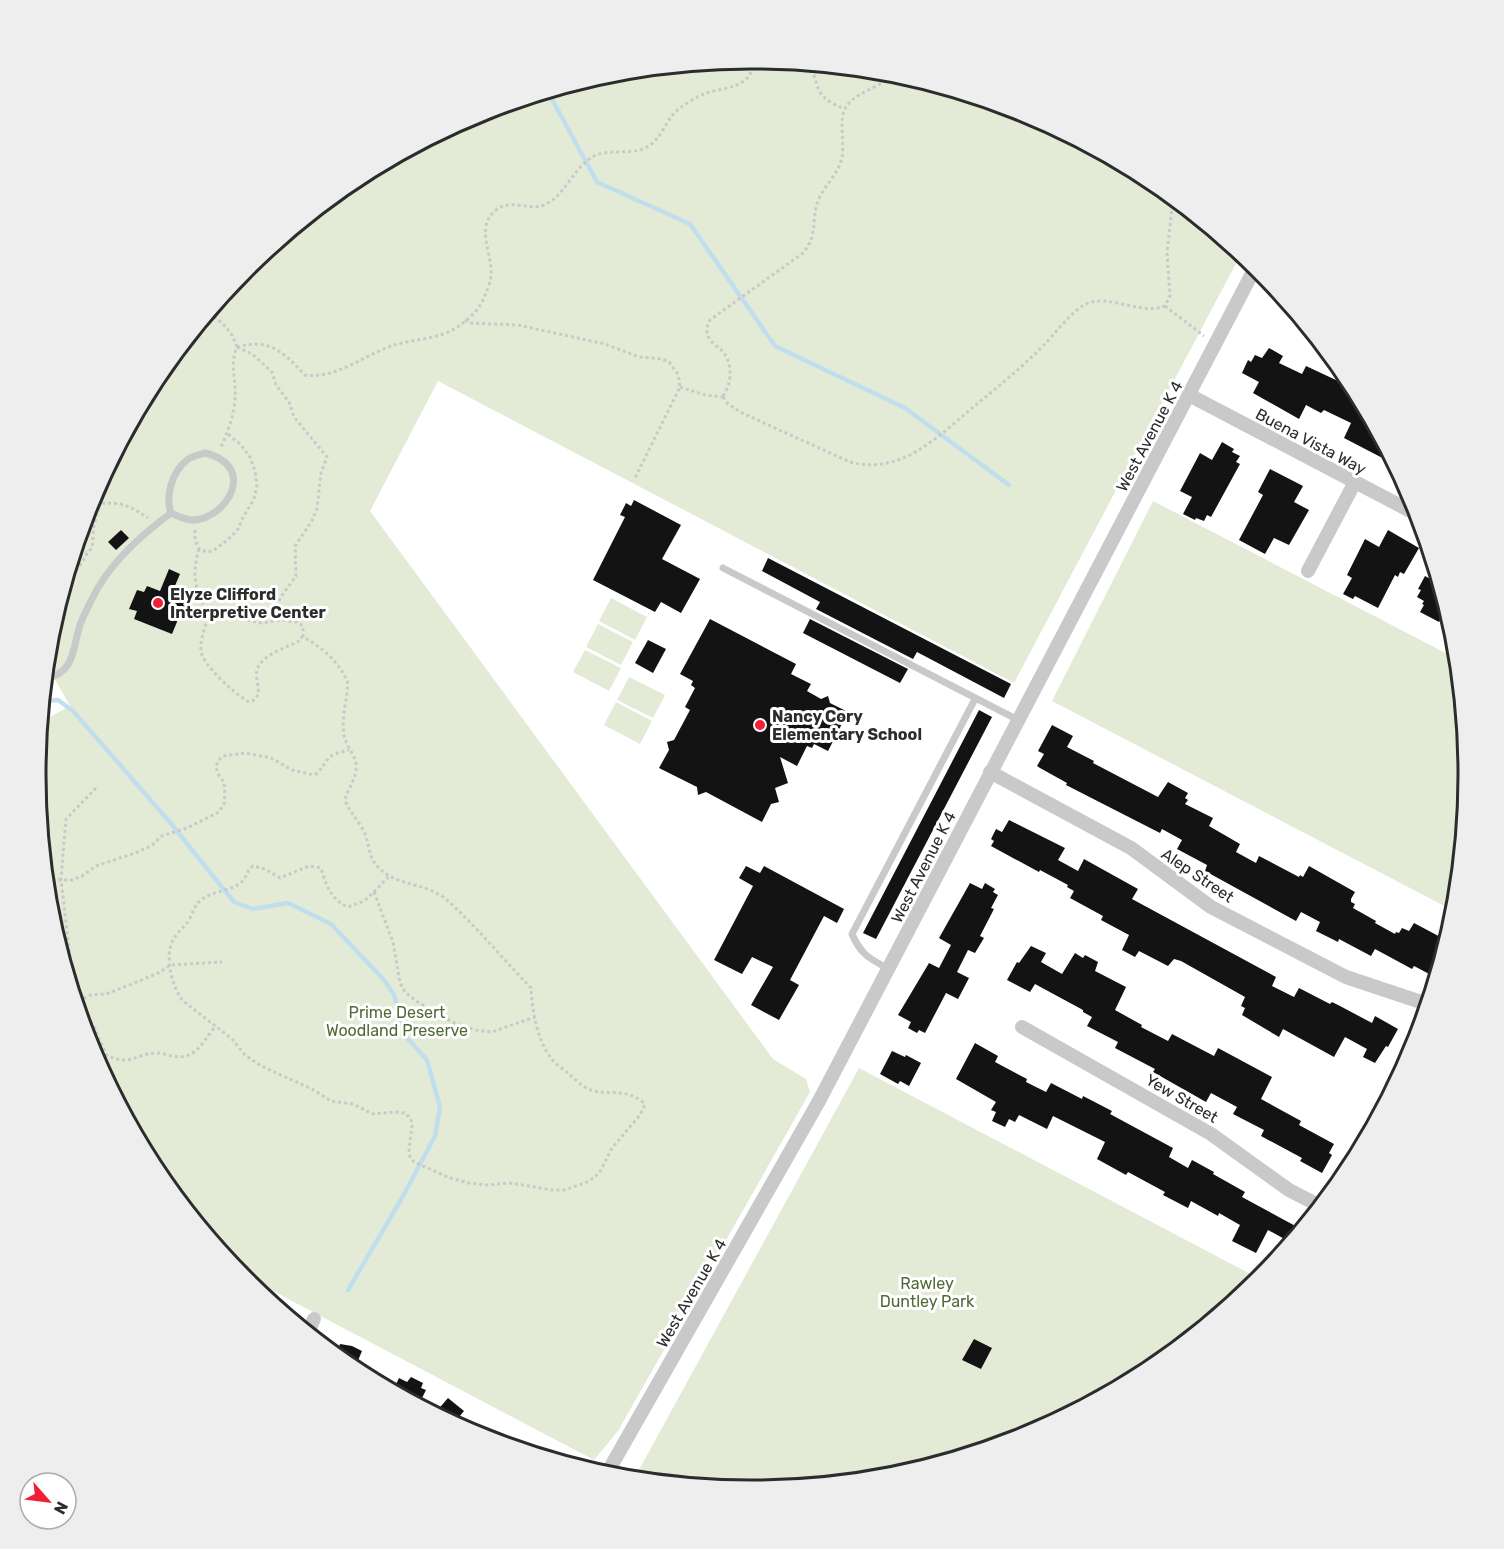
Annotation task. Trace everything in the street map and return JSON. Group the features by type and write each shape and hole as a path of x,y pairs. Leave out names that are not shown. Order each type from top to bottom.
{"street":[{"name":"West Avenue K 4","path":"611,1465 819,1101 1251,276"},
{"name":"Buena Vista Way","path":"1189,395 1405,508"},
{"path":"1308,571 1355,482"},
{"name":"Alep Street","path":"990,772 1131,848 1211,907 1346,977 1420,1002"},
{"name":"Yew Street","path":"1022,1027 1211,1134 1289,1190 1313,1202"}],"lane":[{"path":"205,453 218,456 227,463 234,474 234,486 228,498 213,512 194,520 171,513 168,505 170,488 178,470 188,458 205,453"},
{"path":"54,677 66,669 74,654 80,624 93,596 119,560 171,513"},
{"path":"723,568 1018,720"},
{"path":"889,969 866,957 856,945 852,934 975,699"}],"path":[{"path":"237,348 251,343 283,352 305,375 321,377 338,372 380,350 458,327 477,310 485,297 491,275 485,224 490,215 498,208 508,204 543,205 556,197 577,170 597,155 641,150 653,145 678,109 702,94 740,83 747,79 751,69"},
{"path":"813,72 819,92 844,109"},
{"path":"723,397 728,389 730,367 722,350 709,338 707,327 710,320 803,253 809,245 815,226 819,199 842,160 844,109 850,102 884,82"},
{"path":"680,387 705,395 723,397 728,404 742,413 798,440 861,465 891,463 925,448 938,438 1011,377 1084,305 1103,302 1152,310 1165,306 1170,296 1167,253 1172,208"},
{"path":"1165,306 1216,343"},
{"path":"215,317 229,328 237,348 233,357 236,399 218,456"},
{"path":"465,320 470,323 518,325 605,344 639,357 662,358 669,362 678,374 680,387 634,480"},
{"path":"237,348 252,354 272,372 276,385 289,402 294,417 327,457 321,473 317,508 295,546 296,576 280,598 278,610 281,620"},
{"path":"199,549 207,552 213,551 231,537 250,507 256,486 255,471 250,457 241,445 227,433"},
{"path":"101,503 113,501 131,506 157,524"},
{"path":"78,568 87,552 92,548 98,510"},
{"path":"188,613 208,612 251,622 281,620 297,622 303,626 303,637 264,659 257,671 258,697 249,702 229,688 203,661 200,652 208,612 199,600 194,566 199,549 195,540 194,520"},
{"path":"84,549 87,552"},
{"path":"303,637 331,656 346,677 348,684 344,736 349,750 356,759 357,769 345,800 349,811 365,833 369,855 374,863 389,876 422,886 447,900 531,988 538,1030 551,1058 583,1086 592,1090 620,1091 644,1102 640,1115 608,1156 595,1177 564,1190 552,1190 510,1183 487,1185 469,1183 431,1170 414,1162 410,1156 412,1126 411,1119 405,1113 373,1114 353,1104 331,1101 312,1089 252,1061 232,1039 182,1000 176,992 170,965 170,949 179,931 189,921 195,906 202,899 245,880 249,869 254,866 265,869 280,878 309,866 321,868 326,886 338,903 348,907 364,901 389,876"},
{"path":"55,879 72,880 82,876 96,866 138,852 151,846 162,836 187,828 219,812 224,804 224,782 216,767 223,756 245,753 262,756 271,758 292,770 314,775 319,773 328,759 349,750"},
{"path":"69,947 61,879 66,819 96,788"},
{"path":"374,892 393,942 398,975 405,992 456,1024 476,1030 492,1032 535,1017"},
{"path":"83,999 91,995 106,994 132,984 170,965 222,962"},
{"path":"92,1023 105,1055 115,1060 130,1061 156,1053 186,1056 197,1050 215,1027"}],"green space":[{"name":"Prime Desert Woodland Preserve","path":"752,69 798,71 844,75 890,83 979,106 1064,142 1144,188 1181,215 1237,262 1014,683 438,381 370,511 773,1059 806,1079 810,1092 618,1431 594,1460 271,1290 222,1240 165,1166 119,1087 100,1044 84,1001 60,912 48,821 46,775 48,728 49,718 70,706 54,677 60,637 84,548 119,462 165,383 192,345 253,276 287,244 360,188 440,142 525,106 614,83 660,75 706,71"},
{"path":"1153,501 1447,654 1456,728 1458,775 1456,821 1445,906 1052,701"},
{"path":"611,598 647,617 635,640 599,621"},
{"path":"598,624 633,642 621,665 586,647"},
{"path":"585,650 621,668 609,691 573,672"},
{"path":"629,677 665,695 653,718 617,700"},
{"path":"616,702 652,721 640,744 604,725"},
{"name":"Rawley Duntley Park","path":"859,1068 1250,1274 1217,1305 1144,1361 1064,1407 979,1443 890,1466 844,1474 798,1478 752,1480 706,1478 639,1470"}],"building":[{"path":"1269,348 1283,356 1279,363 1302,374 1306,366 1337,381 1383,458 1344,438 1351,423 1324,410 1321,413 1306,405 1299,419 1253,393 1259,382 1242,373 1248,360 1251,362 1255,355 1262,358"},
{"path":"1222,442 1234,449 1232,452 1240,456 1236,462 1240,464 1211,517 1207,515 1204,521 1196,518 1195,520 1183,514 1192,497 1180,491 1200,453 1212,460"},
{"path":"1270,469 1303,486 1294,502 1309,510 1289,545 1274,538 1265,554 1239,540 1263,495 1258,492"},
{"path":"634,500 681,525 662,559 700,579 681,613 661,602 655,612 593,580 625,517 620,515 626,503 631,506"},
{"path":"121,530 129,538 116,550 108,542"},
{"path":"1388,530 1419,548 1404,574 1400,572 1398,577 1395,575 1378,608 1355,596 1353,599 1343,594 1352,578 1347,575 1365,539 1379,547"},
{"path":"768,558 1011,684 1004,698 917,652 913,659 816,609 820,602 762,571"},
{"name":"Elyze Clifford Interpretive Center","path":"169,569 180,574 171,595 185,600 183,605 190,608 185,619 179,617 172,634 134,619 137,611 129,609 137,590 144,592 147,586 160,591"},
{"path":"1425,576 1429,578 1439,622 1420,612 1424,601 1417,597 1421,590 1418,589"},
{"path":"710,619 796,664 791,674 811,684 807,691 821,699 828,696 830,703 848,712 828,751 814,744 812,748 807,746 797,766 780,757 788,783 775,788 779,802 771,804 762,822 706,792 698,795 697,787 659,768 669,750 667,742 674,740 690,710 685,707 695,688 691,685 693,681 680,674"},
{"path":"810,619 908,669 900,683 803,633"},
{"path":"648,640 666,649 653,673 635,663"},
{"path":"979,710 992,717 876,939 863,933"},
{"path":"1052,725 1073,736 1067,747 1158,797 1168,782 1188,793 1185,798 1188,800 1185,804 1213,818 1209,826 1240,844 1236,852 1256,863 1259,856 1299,877 1300,875 1303,877 1309,866 1355,892 1351,899 1351,902 1355,904 1353,908 1395,934 1399,933 1402,928 1409,931 1414,923 1438,936 1428,973 1414,966 1412,969 1375,949 1371,956 1339,939 1338,942 1316,931 1320,922 1301,912 1296,921 1205,871 1207,865 1177,849 1182,840 1162,829 1160,833 1066,785 1067,783 1037,766 1044,754 1038,751"},
{"path":"1009,820 1065,848 1058,860 1078,871 1084,859 1138,889 1132,899 1276,977 1272,986 1294,997 1299,988 1372,1023 1375,1016 1398,1029 1388,1047 1386,1046 1375,1063 1363,1057 1367,1049 1345,1037 1334,1057 1283,1029 1279,1037 1242,1015 1245,1008 1241,1006 1245,997 1181,961 1174,959 1168,966 1139,951 1135,957 1122,950 1129,935 1101,920 1103,916 1070,898 1074,891 1067,887 1068,885 991,846 994,841 991,839 996,829 1002,832"},
{"path":"746,866 760,873 764,866 844,909 837,923 824,916 790,980 799,985 779,1020 751,1005 773,967 752,957 742,974 714,960 753,886 739,878"},
{"path":"970,883 982,889 985,883 995,889 993,892 998,895 991,908 994,909 980,936 984,938 975,953 968,950 957,972 969,978 958,999 946,993 925,1033 919,1030 917,1033 908,1028 911,1022 898,1015 929,963 939,968 951,945 939,938"},
{"path":"1031,946 1046,953 1041,962 1062,974 1075,953 1098,962 1095,971 1126,987 1115,1010 1142,1025 1141,1027 1168,1041 1172,1034 1214,1056 1218,1048 1272,1077 1261,1099 1301,1121 1299,1125 1334,1144 1329,1153 1332,1155 1322,1173 1300,1161 1302,1158 1261,1136 1264,1130 1233,1114 1237,1107 1211,1093 1206,1102 1153,1072 1155,1069 1115,1048 1118,1042 1087,1026 1092,1017 1083,1010 1035,984 1030,992 1007,980 1017,962 1019,963"},
{"path":"975,1043 998,1056 995,1062 1046,1092 1051,1083 1112,1111 1110,1114 1173,1148 1169,1157 1188,1168 1192,1160 1214,1172 1213,1174 1245,1192 1242,1197 1294,1225 1283,1238 1268,1230 1256,1253 1232,1241 1240,1225 1191,1201 1188,1208 1163,1195 1165,1192 1128,1172 1126,1175 1097,1159 1105,1142 1053,1116 1047,1129 1019,1115 1015,1122 1009,1119 1005,1127 992,1121 996,1112 991,1110 996,1102 956,1079"},
{"path":"892,1051 921,1063 909,1086 900,1081 898,1084 880,1074"},
{"path":"974,1339 992,1348 981,1369 962,1360"},
{"path":"340,1344 352,1346 362,1351 358,1360 339,1346"},
{"path":"411,1377 423,1383 421,1388 426,1390 422,1397 396,1383 399,1378 407,1382"},
{"path":"448,1398 464,1411 460,1416 440,1407"}],"waterway":[{"path":"551,98 597,182 690,224 775,346 905,408 1009,485"},
{"path":"51,700 58,700 73,711 168,820 234,902 253,909 288,903 331,924 385,981 394,995 406,1037 427,1060 440,1107 435,1136 348,1290"}],"place":[{"name":"Elyze Clifford Interpretive Center","path":"158,603"},
{"name":"Nancy Cory Elementary School","path":"760,725"}]}
